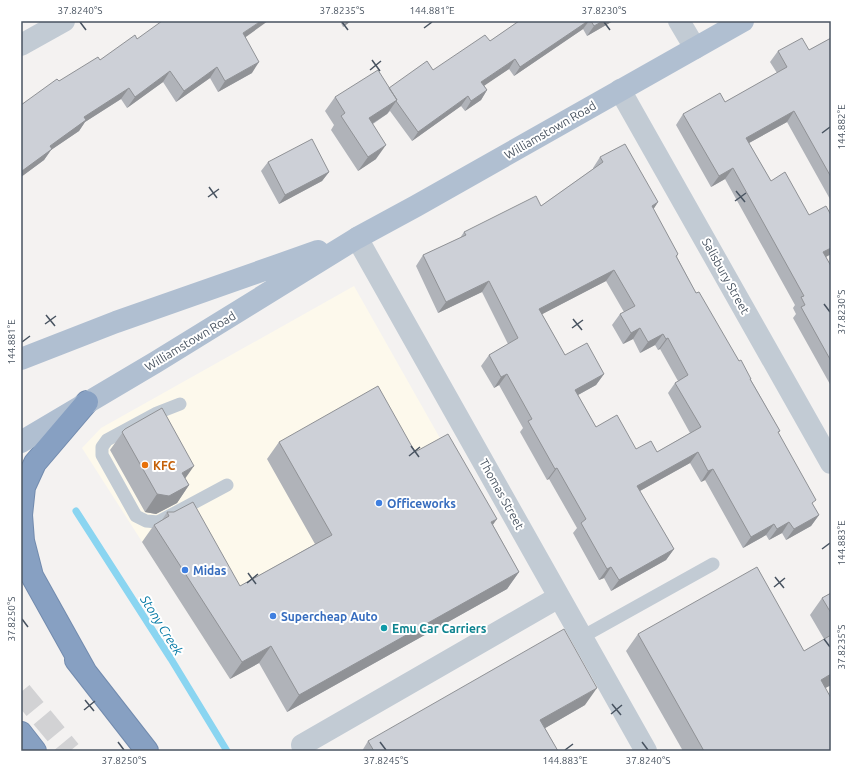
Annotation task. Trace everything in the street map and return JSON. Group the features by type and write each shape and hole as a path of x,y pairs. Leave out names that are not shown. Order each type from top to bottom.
{"highway":[{"path":"85,671 32,576 23,541 21,514 24,487 34,463 87,402"},
{"path":"21,587 147,751"},
{"path":"21,733 35,751"}],"main road":[{"name":"Williamstown Road","path":"21,442 163,358 357,238 744,21"},
{"name":"Williamstown Road","path":"21,359 116,322 357,238"}],"street":[{"path":"21,45 64,21"},
{"path":"679,21 695,48"},
{"name":"Salisbury Street","path":"620,90 831,463"},
{"name":"Thomas Street","path":"357,238 646,751"},
{"path":"302,745 559,597"}],"lane":[{"path":"180,404 157,413 107,440 102,447 102,455 136,516 146,521 158,522 227,485"},
{"path":"582,637 713,564"}],"shaded area":[{"path":"354,286 493,532 230,679 82,448 101,428"}],"building":[{"path":"162,21 261,21 243,33 259,62 225,81 217,67 184,91 170,71 135,97 129,88 84,117 86,120 50,146 52,149 22,171 21,105 57,79 59,81 98,57 100,60 135,35 137,39"},
{"path":"519,21 588,21 520,67 515,59 481,82 487,90 471,101 468,96 418,132 396,101 397,100 389,88 427,61 433,70 485,35 490,41"},
{"path":"591,21 603,21 594,26"},
{"path":"802,38 809,50 831,38 831,177 794,111 746,138 771,181 785,172 809,215 826,206 831,215 831,248 823,252 831,266 831,361 801,307 805,305 801,297 804,296 733,168 719,176 683,114 720,93 725,102 787,67 778,51"},
{"path":"378,70 397,100 369,118 386,145 368,157 341,116 345,113 335,97"},
{"path":"312,139 329,172 285,195 268,162"},
{"path":"625,144 658,202 652,206 678,254 676,256 696,293 699,292 739,361 741,360 750,379 780,431 778,432 816,500 812,503 819,515 794,529 789,522 777,529 774,524 751,537 713,469 708,471 698,452 637,486 674,549 619,580 611,567 607,569 581,523 586,519 557,468 555,469 528,421 532,419 507,374 501,377 489,355 518,338 489,281 446,302 423,255 466,235 464,232 536,196 541,206 603,162 600,157","holes":["614,270 635,306 620,314 631,333 640,328 648,342 663,334 666,339 668,338 688,375 675,383 701,427 657,452 651,441 636,449 617,415 596,427 575,390 604,374 587,343 565,355 539,309"]},
{"path":"378,386 415,452 448,434 497,519 491,522 519,572 299,695 271,646 242,662 154,525 169,516 167,512 174,512 193,502 240,586 332,535 279,442"},
{"path":"162,408 194,466 182,473 189,485 169,496 157,494 122,432"},
{"path":"757,567 804,651 831,635 831,674 821,680 831,698 831,751 704,751 638,634"},
{"path":"831,593 831,613 822,598"},
{"path":"564,629 597,688 540,720 558,751 374,751 368,741"}],"waterway":[{"name":"Stony Creek","path":"76,511 171,659 227,751"}],"tunnel":[{"path":"21,692 70,751"}],"place":[{"name":"KFC","path":"145,465"},
{"name":"Officeworks","path":"379,503"},
{"name":"Midas","path":"185,570"},
{"name":"Supercheap Auto","path":"273,616"},
{"name":"Emu Car Carriers","path":"384,628"}]}
